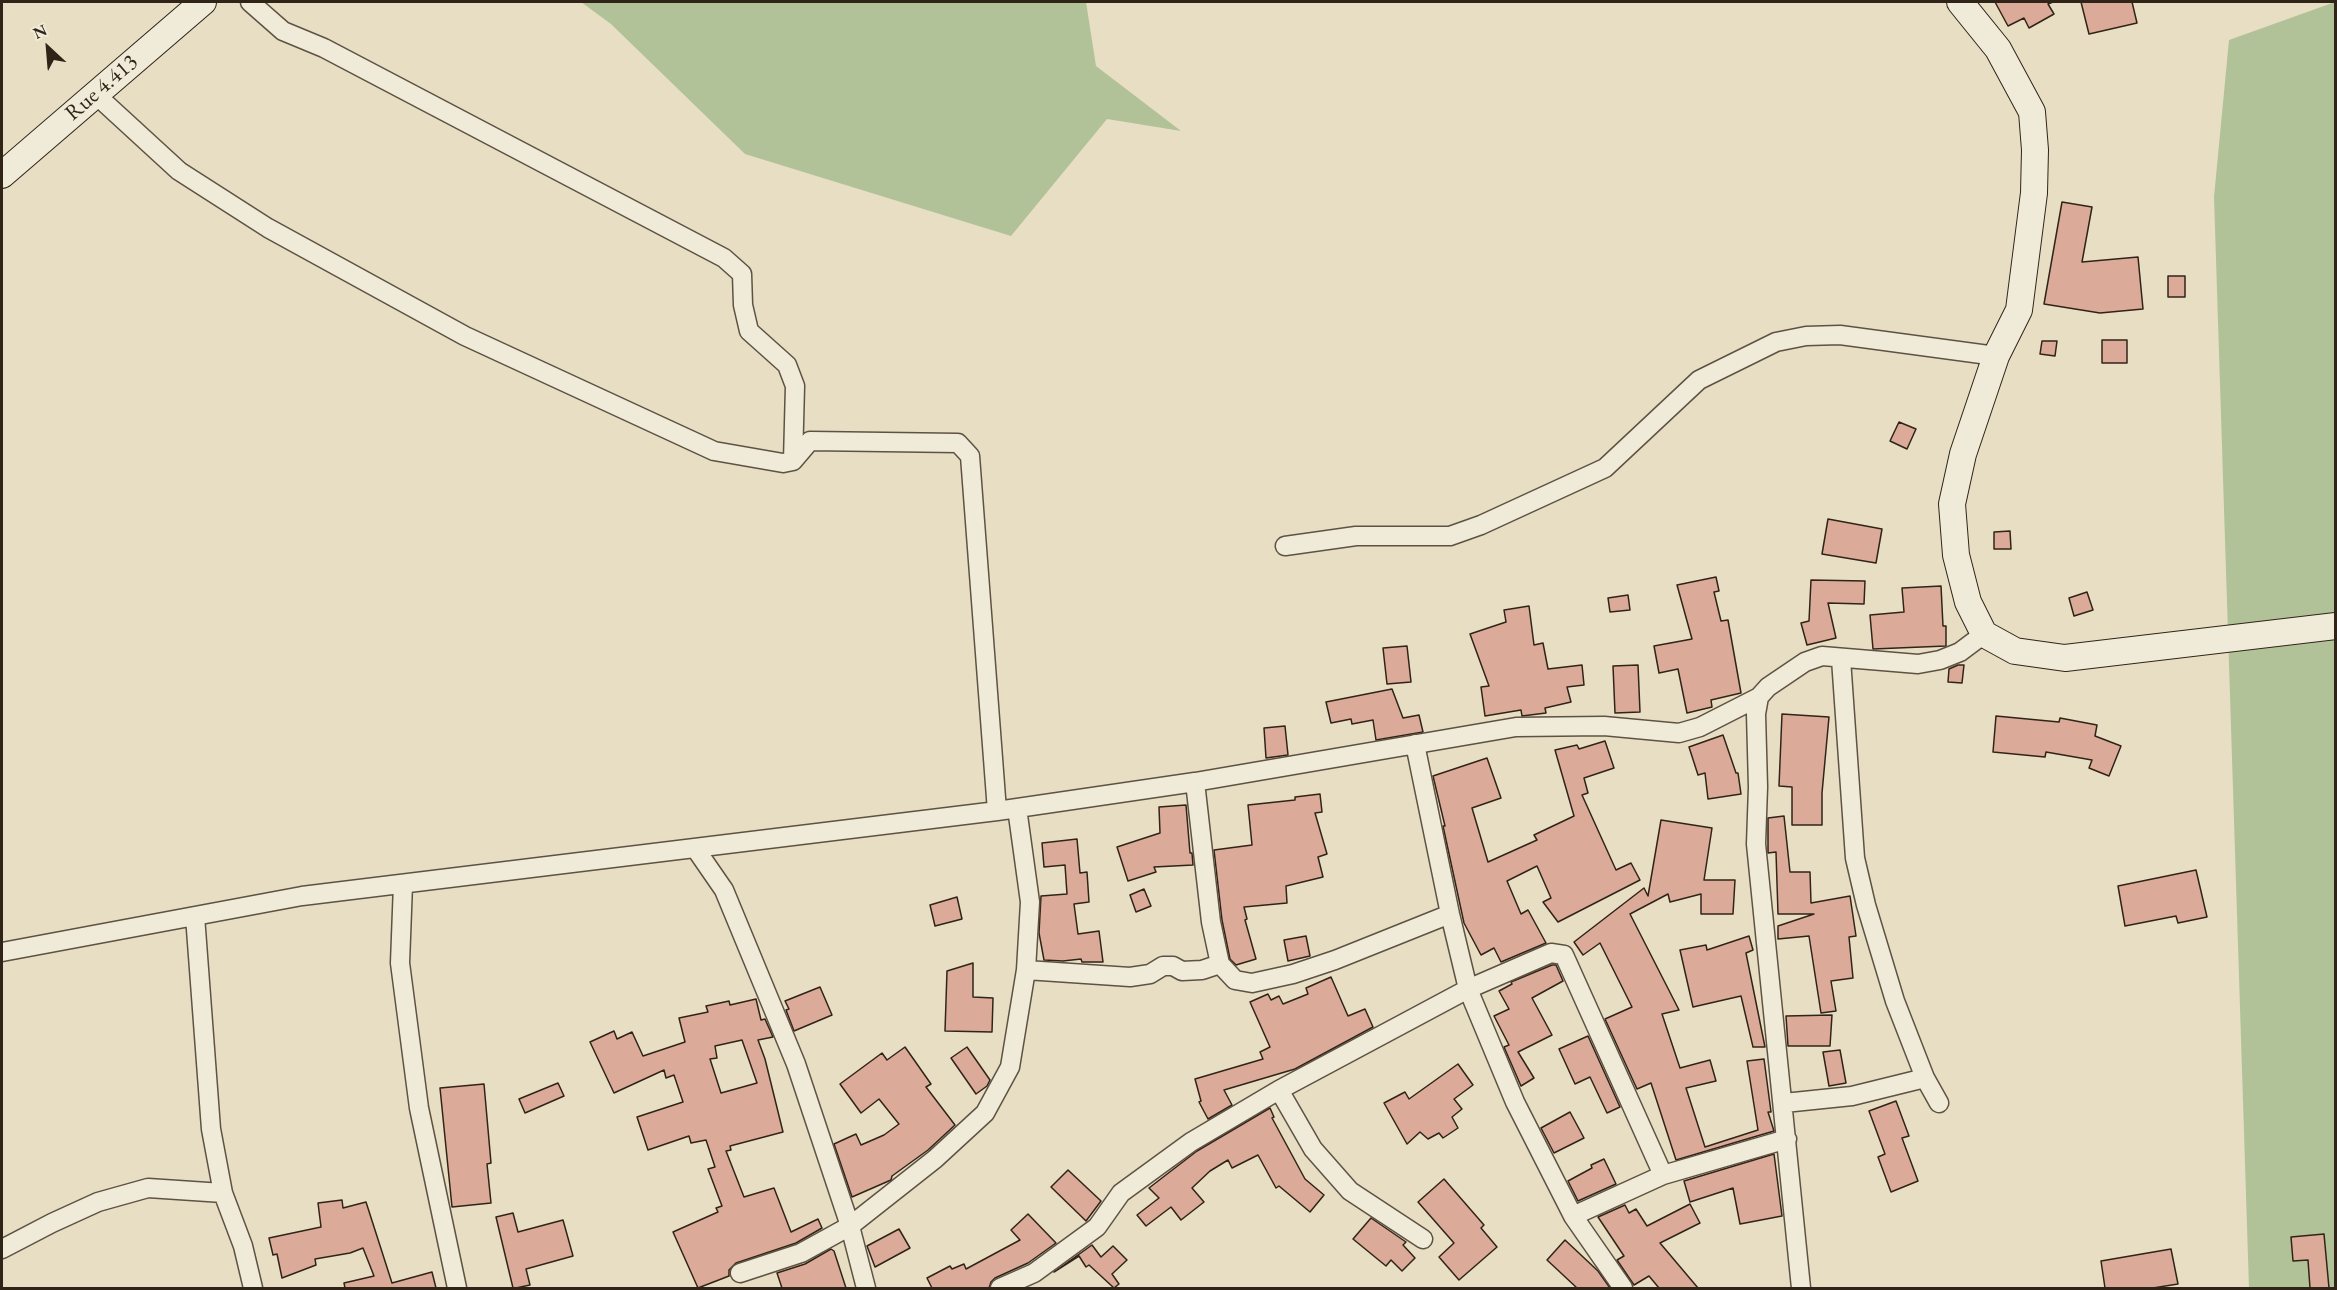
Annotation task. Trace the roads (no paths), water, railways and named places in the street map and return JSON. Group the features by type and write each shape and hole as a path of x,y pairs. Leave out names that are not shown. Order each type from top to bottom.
{"street":[{"name":"Rue 4.413","path":"3,171 203,2"},
{"path":"250,2 283,31 324,48 723,258 742,274 743,305 749,331 787,364 795,386 793,461"},
{"path":"1960,2 1998,49 2032,112 2035,150 2034,193 2019,310 1996,356 1963,454 1952,504 1956,555 1968,602 1984,634 2015,651 2065,658 2336,626"},
{"path":"94,93 179,171 268,228 465,336 714,450 783,463 793,461 810,441 958,443 970,456 997,811"},
{"path":"1285,546 1356,537 1450,536 1481,525 1605,468 1699,380 1776,342 1806,336 1840,335 1996,356"},
{"path":"2,952 302,896 997,811 1195,782 1516,727 1604,726 1679,733 1700,727 1759,697 1768,687 1805,662 1822,656 1918,664 1940,660 1960,652 1984,634"},
{"path":"1841,659 1855,858 1866,905 1895,1001 1925,1078 1938,1103"},
{"path":"1759,697 1756,714 1758,787 1756,844 1765,952 1784,1103 1801,1288"},
{"path":"1415,744 1468,989 1515,1102 1573,1216 1623,1288"},
{"path":"1195,782 1211,922 1220,964 1235,980 1252,983 1293,974 1335,960 1450,914"},
{"path":"740,1274 801,1253 850,1226 935,1159 985,1113 1010,1067 1026,970 1030,902 1017,808"},
{"path":"695,848 724,890 796,1064 850,1226 866,1288"},
{"path":"403,884 400,963 404,997 419,1108 457,1288"},
{"path":"195,916 211,1129 223,1193 243,1246 253,1288"},
{"path":"1000,1288 1034,1273 1097,1227 1121,1193 1191,1142 1279,1090 1468,989 1551,953 1564,955 1663,1175"},
{"path":"1026,970 1130,977 1150,974 1163,966 1173,966 1182,971 1202,970 1220,964"},
{"path":"1784,1103 1852,1096 1925,1078"},
{"path":"1279,1090 1313,1149 1350,1191 1422,1239"},
{"path":"1573,1216 1663,1175 1787,1139"},
{"path":"2,1249 98,1202 148,1188 223,1193"}]}
